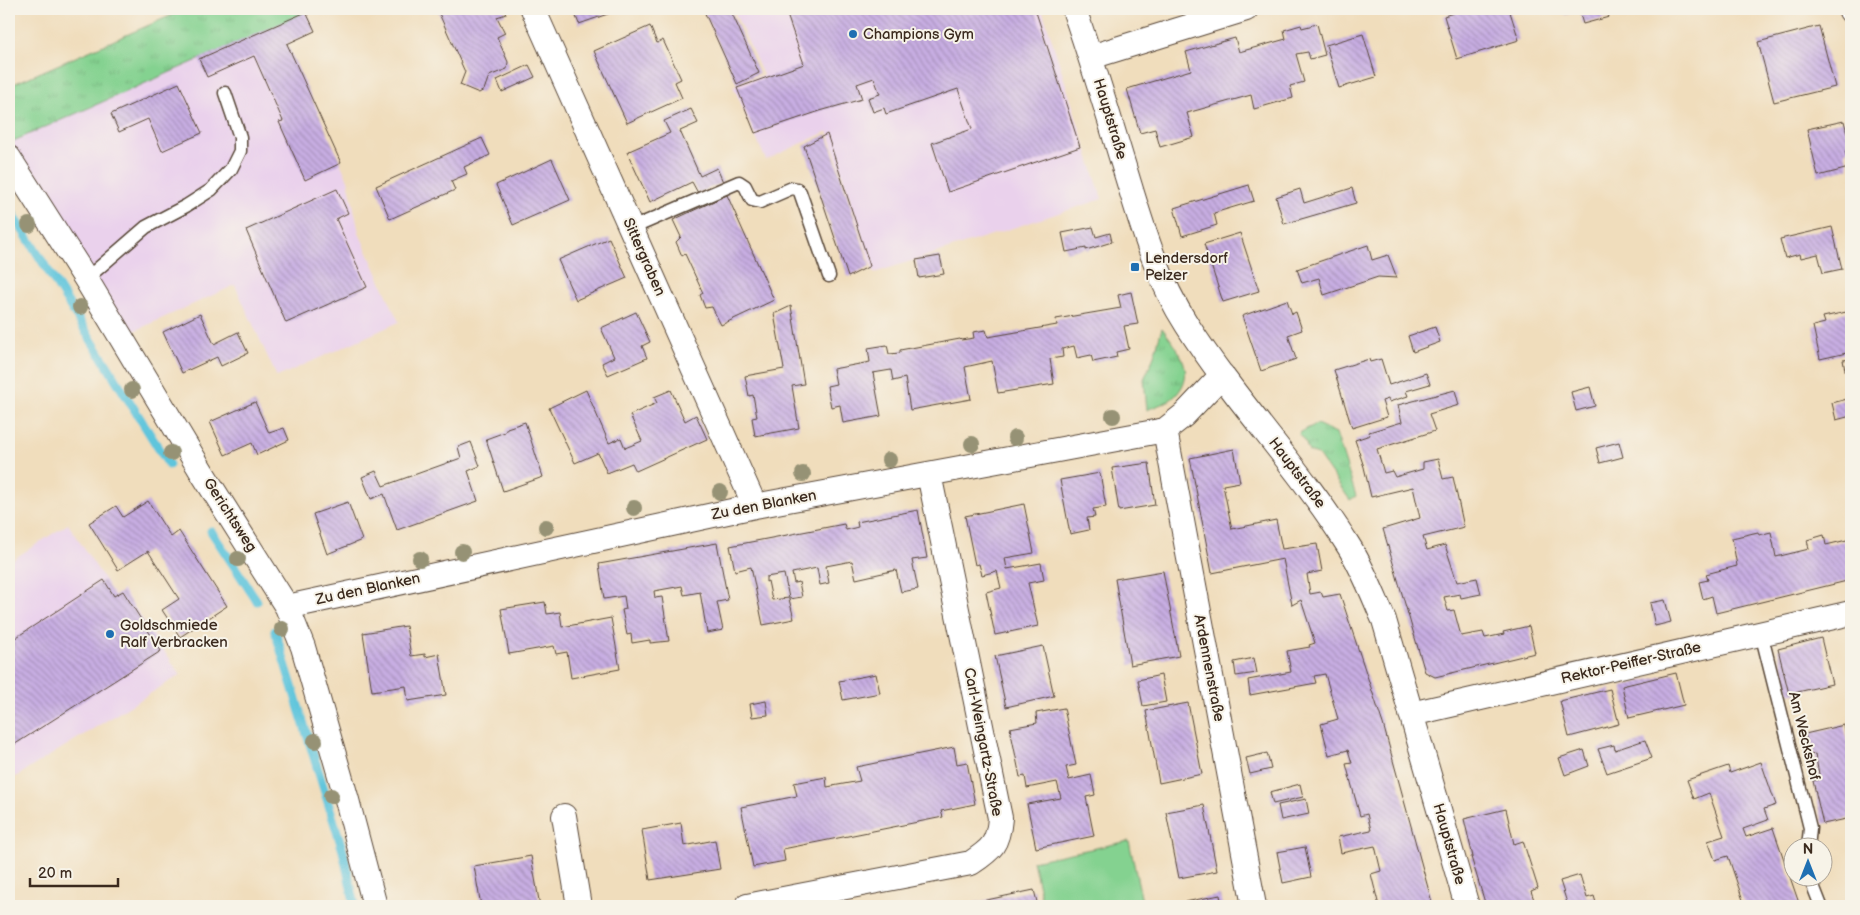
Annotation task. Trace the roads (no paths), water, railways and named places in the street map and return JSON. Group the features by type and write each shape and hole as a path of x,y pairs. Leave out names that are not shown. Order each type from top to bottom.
{"street":[{"name":"Sittergraben","path":"533,9 755,506"},
{"name":"Hauptstraße","path":"1074,9 1091,57 1141,224 1152,254 1186,324 1222,375 1312,492 1349,546 1368,583 1384,620 1467,906"},
{"path":"1091,57 1246,9"},
{"name":"Gerichtsweg","path":"9,158 86,279 203,474 287,607 303,647 375,906"},
{"name":"Zu den Blanken","path":"287,607 755,506 1165,430 1184,415 1222,375"},
{"name":"Ardennenstraße","path":"1165,430 1254,906"},
{"name":"Carl-Weingartz-Straße","path":"747,906 971,863 989,851 999,834 1000,818 929,474"},
{"name":"Rektor-Peiffer-Straße","path":"1411,714 1851,613"},
{"path":"564,816 579,906"}],"lane":[{"path":"86,279 146,227 186,206 211,190 231,169 240,151 240,137 225,93"},
{"path":"632,228 739,182 745,186 752,200 760,202 792,188 797,189 800,192 829,276"},
{"name":"Am Weckshof","path":"1761,634 1810,828 1809,838"},
{"path":"1814,888 1821,906"}],"waterway":[{"path":"9,208 169,465"},
{"path":"211,531 257,601"},
{"path":"275,631 343,851 355,906"}],"place":[{"name":"Champions Gym","path":"853,34"},
{"name":"Lendersdorf Pelzer","path":"1135,267"},
{"name":"Goldschmiede Ralf Verbracken","path":"110,634"}]}
